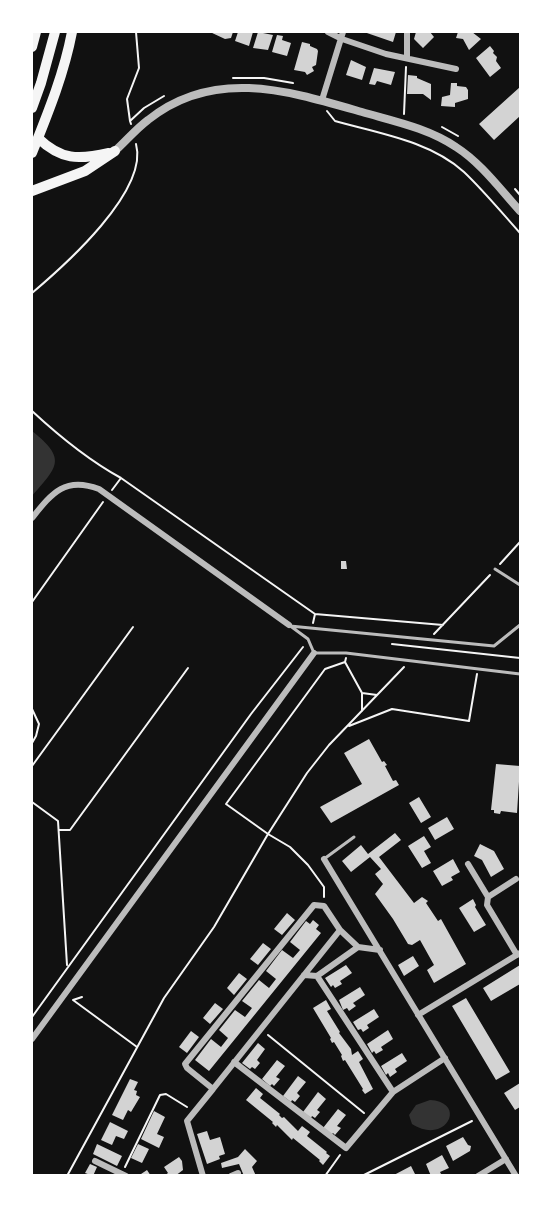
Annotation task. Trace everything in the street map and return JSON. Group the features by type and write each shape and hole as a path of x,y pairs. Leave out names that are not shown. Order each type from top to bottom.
{"main road":[{"path":"32,47 36,32"},
{"path":"32,108 55,32"},
{"path":"32,153 67,60 72,32"},
{"path":"38,138 50,149 66,156 86,158 115,151"},
{"path":"32,191 85,171 115,151"}],"street":[{"path":"328,32 342,35 386,54 456,69"},
{"path":"406,58 407,32"},
{"path":"322,100 342,35"},
{"path":"115,151 148,120 173,104 203,93 230,87 260,87 322,100 419,128 455,146 474,162 520,211"},
{"path":"32,518 48,499 72,484 85,484 99,489 289,626"},
{"path":"32,1039 314,653"},
{"path":"324,858 516,1176"},
{"path":"468,864 488,897"},
{"path":"418,1015 519,954 486,904 488,897 516,879"},
{"path":"213,1089 185,1064 314,905 324,906 340,930 358,947 380,951"},
{"path":"203,1176 187,1121 340,930"},
{"path":"304,975 317,976 358,947"},
{"path":"317,976 393,1092"},
{"path":"234,1062 346,1148 393,1092 445,1058"},
{"path":"478,1176 506,1160"},
{"path":"95,1161 124,1175"},
{"path":"231,1176 238,1173"}],"lane":[{"path":"495,569 520,585"},
{"path":"289,626 494,646 520,625"},
{"path":"289,626 308,639 314,653 346,653 520,674"},
{"path":"324,858 354,837"}],"path":[{"path":"130,121 127,99 139,68 136,32"},
{"path":"404,114 406,58"},
{"path":"322,100 329,116 335,121 424,147 444,158 463,171 520,233"},
{"path":"32,293 75,255 104,223 127,188 137,162 137,147 133,135"},
{"path":"32,411 62,438 106,470 121,478 315,614 442,625"},
{"path":"32,602 121,478"},
{"path":"67,1176 164,998 214,927 268,834 308,773 329,745 520,542"},
{"path":"312,628 315,614"},
{"path":"348,631 350,618"},
{"path":"32,766 133,627"},
{"path":"32,1017 67,966 308,639"},
{"path":"390,644 520,658"},
{"path":"346,653 345,662 362,693 362,711"},
{"path":"324,906 324,887 308,865 290,847 226,804 325,669 345,662"},
{"path":"59,830 70,830 188,668"},
{"path":"347,727 392,709 469,721 477,669"},
{"path":"362,693 377,695"},
{"path":"32,709 39,724 32,743"},
{"path":"32,802 58,821 67,966"},
{"path":"73,1000 137,1047"},
{"path":"261,1029 371,1118"},
{"path":"124,1175 160,1095 166,1094 194,1112"},
{"path":"362,1176 480,1117"},
{"path":"325,1176 346,1148"}],"shaded area":[{"path":"32,431 50,449 55,463 53,470 32,496"},
{"path":"430,1100 442,1103 448,1108 450,1114 443,1127 434,1130 412,1124 409,1115 416,1105"}],"building":[{"path":"210,32 233,32 231,38 225,39"},
{"path":"238,32 253,32 249,46 235,41"},
{"path":"258,32 273,35 268,50 253,48"},
{"path":"364,32 396,32 393,42"},
{"path":"416,32 430,32 434,37 423,48 414,39"},
{"path":"458,32 472,32 481,39 469,50 463,39 456,38"},
{"path":"277,35 283,36 282,40 291,43 287,56 272,52"},
{"path":"302,42 310,44 318,51 316,65 312,67 314,71 307,75 305,72 294,70"},
{"path":"490,46 501,68 490,77 476,58"},
{"path":"351,60 366,67 362,80 346,75"},
{"path":"374,68 395,72 391,85 377,81 375,85 369,84"},
{"path":"408,75 417,76 431,84 431,100 423,94 407,94"},
{"path":"451,83 466,87 468,99 455,103 455,107 441,106 442,97 450,95"},
{"path":"520,87 520,116 494,140 479,124"},
{"path":"341,561 346,561 347,569 341,569"},
{"path":"369,739 382,762 384,761 387,765 385,766 393,781 396,780 399,785 331,823 320,807 362,784 344,753"},
{"path":"496,764 520,766 517,813 501,811 500,814 491,810"},
{"path":"419,797 431,817 421,823 409,803"},
{"path":"447,817 454,829 435,840 428,828"},
{"path":"395,833 401,840 379,857 414,903 422,897 428,901 426,903 438,921 441,919 466,964 434,983 427,970 434,965 420,940 412,945 408,944 375,894 383,884 375,874 381,869 370,857 351,872 342,861 361,845 368,854"},
{"path":"424,836 431,847 424,851 431,863 422,868 408,846"},
{"path":"480,844 494,851 504,869 491,877 482,860 474,856"},
{"path":"453,859 460,872 451,877 453,880 442,886 433,871"},
{"path":"473,899 486,925 474,932 459,908"},
{"path":"287,913 295,920 282,935 274,929"},
{"path":"313,920 319,925 316,929 321,933 209,1071 195,1060 211,1039 221,1047 228,1038 219,1030 235,1010 245,1017 252,1008 242,1001 259,980 269,988 276,979 266,971 282,950 293,958 300,950 290,942 306,921 310,924"},
{"path":"263,943 271,949 258,965 250,959"},
{"path":"413,956 419,966 404,976 398,965"},
{"path":"346,965 352,973 340,981 342,984 335,988 333,985 331,987 325,978"},
{"path":"520,965 520,984 491,1001 483,988"},
{"path":"239,973 247,979 234,995 227,988"},
{"path":"360,987 365,995 353,1003 356,1006 349,1011 347,1008 343,1010 339,1000"},
{"path":"466,998 510,1072 496,1080 452,1006"},
{"path":"326,1000 331,1009 327,1011 351,1049 352,1055 358,1051 363,1059 359,1062 373,1089 365,1094 345,1060 343,1061 334,1042 332,1043 313,1008"},
{"path":"215,1003 223,1009 210,1024 203,1018"},
{"path":"374,1009 379,1017 367,1025 369,1028 363,1032 361,1029 358,1030 353,1022"},
{"path":"388,1030 393,1039 381,1047 383,1050 376,1054 374,1051 372,1053 367,1044"},
{"path":"191,1031 199,1037 187,1053 179,1047"},
{"path":"258,1043 265,1049 257,1060 260,1063 255,1069 252,1067 250,1069 242,1063"},
{"path":"402,1053 407,1061 395,1069 397,1072 390,1077 388,1073 386,1075 381,1066"},
{"path":"277,1060 285,1066 276,1077 280,1079 274,1086 272,1084 270,1086 262,1079"},
{"path":"298,1076 306,1082 297,1093 300,1096 295,1102 292,1100 291,1102 283,1096"},
{"path":"130,1079 138,1082 134,1090 140,1097 131,1112 128,1110 123,1120 112,1115"},
{"path":"520,1083 520,1107 515,1110 504,1093"},
{"path":"256,1088 263,1094 260,1098 282,1118 284,1117 298,1131 302,1126 310,1132 307,1136 330,1156 323,1165 320,1160 293,1138 292,1140 246,1100"},
{"path":"318,1092 326,1099 317,1110 320,1112 315,1118 312,1116 311,1118 303,1112"},
{"path":"338,1109 346,1115 337,1126 341,1128 335,1135 333,1133 331,1135 323,1128"},
{"path":"154,1111 165,1117 157,1134 164,1137 159,1148 141,1139"},
{"path":"110,1122 128,1131 124,1139 116,1136 112,1145 101,1140"},
{"path":"207,1131 210,1140 220,1137 225,1154 219,1156 220,1159 207,1164 197,1134"},
{"path":"463,1137 471,1146 470,1151 453,1161 446,1146"},
{"path":"97,1144 122,1156 117,1166 93,1154"},
{"path":"138,1144 149,1149 142,1163 131,1158"},
{"path":"245,1149 257,1161 252,1167 256,1176 244,1176 239,1164 222,1168 221,1163 238,1157"},
{"path":"442,1155 449,1168 440,1172 438,1176 431,1176 426,1164"},
{"path":"179,1157 183,1170 175,1176 164,1176 168,1173 164,1167"},
{"path":"90,1164 97,1167 93,1176 85,1173"},
{"path":"411,1166 416,1176 392,1176"},
{"path":"147,1170 151,1176 138,1176"}]}
